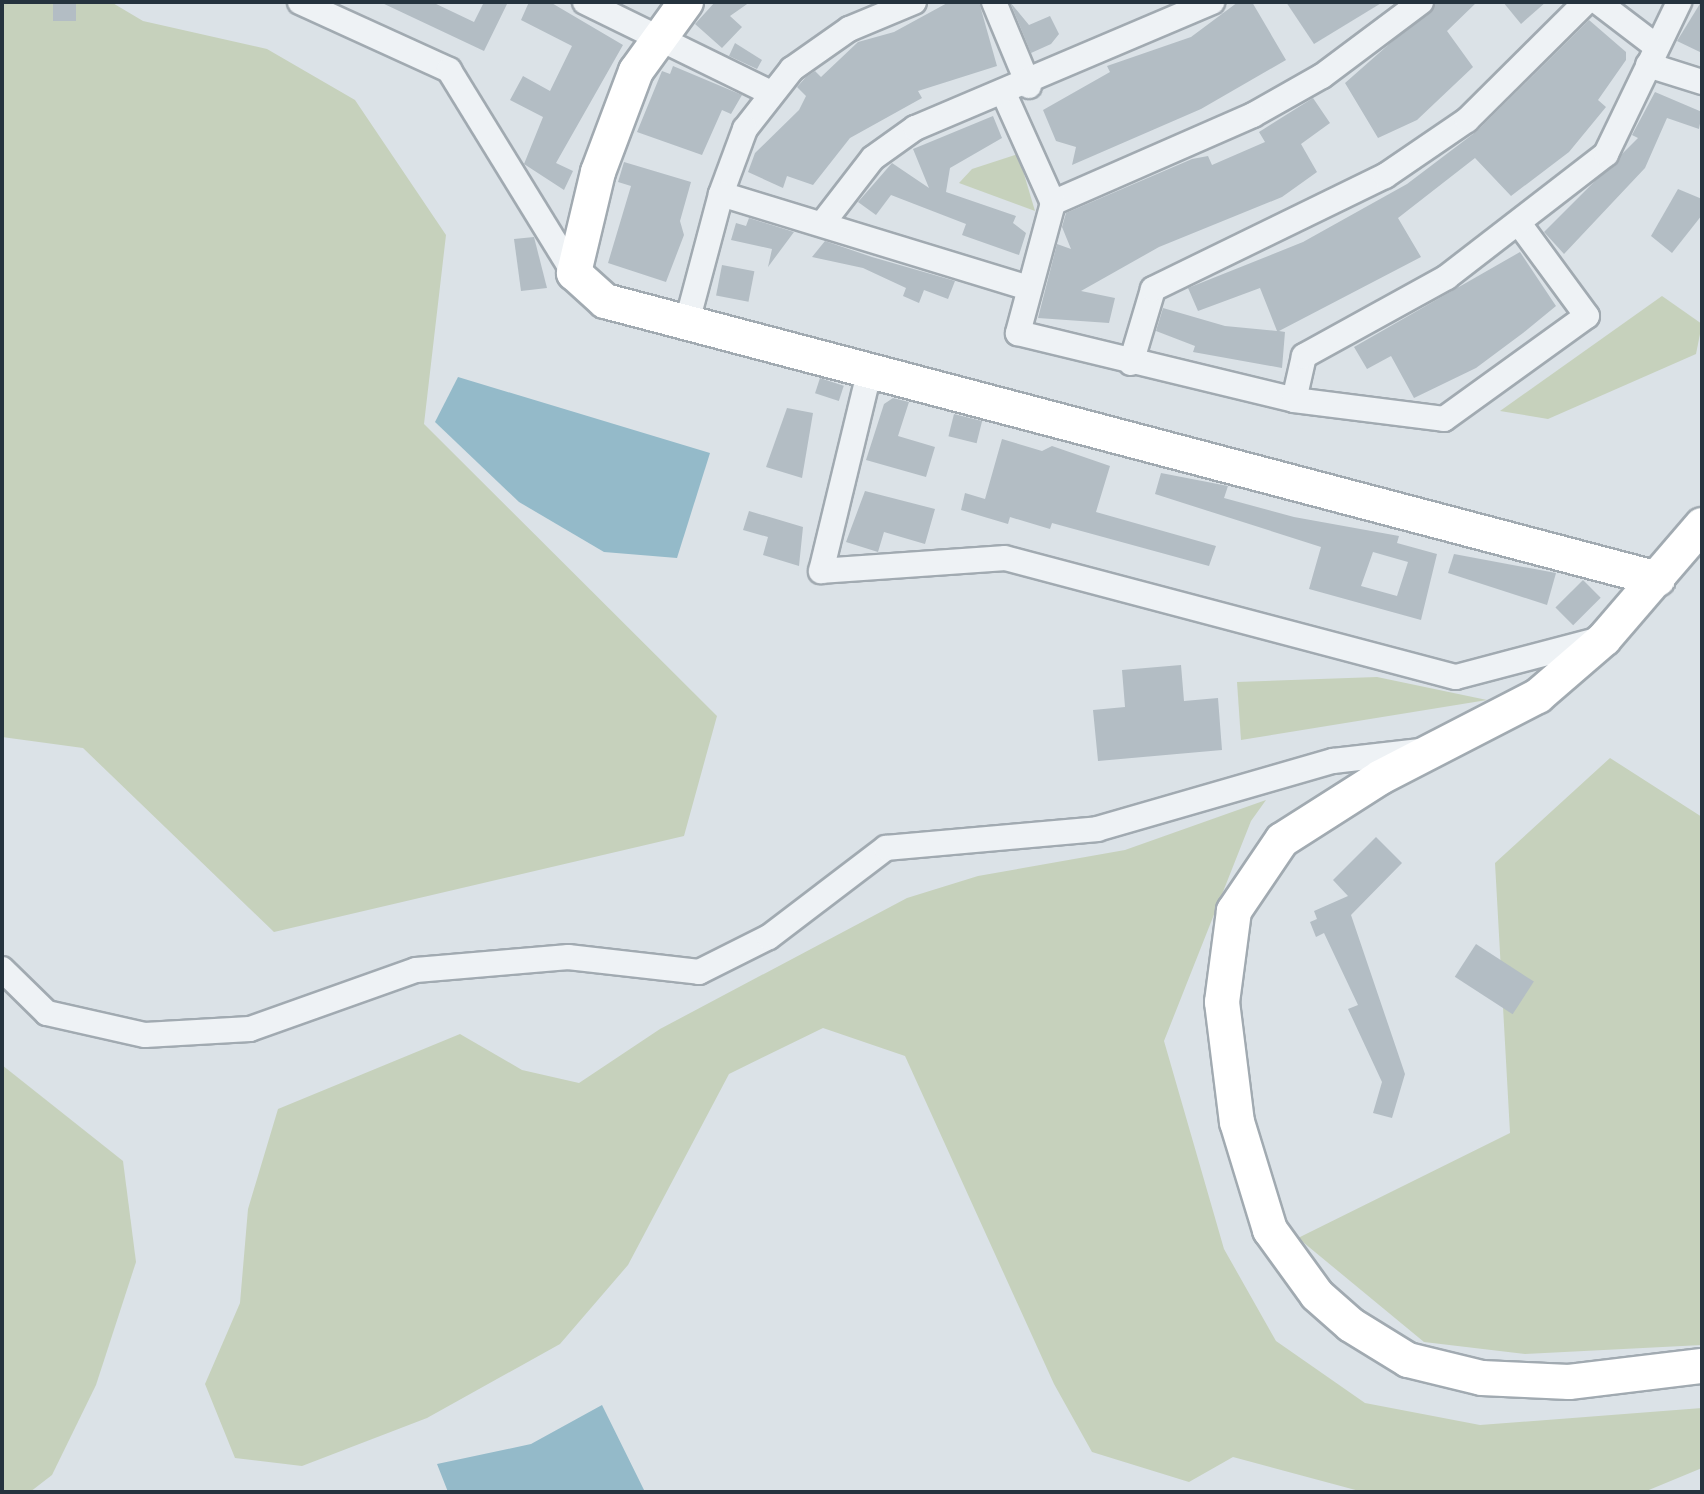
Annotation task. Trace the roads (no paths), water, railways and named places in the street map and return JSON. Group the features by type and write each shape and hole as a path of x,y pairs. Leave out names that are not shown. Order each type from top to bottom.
{"street":[{"path":"300,2 449,70 574,273 605,301 1658,579"},
{"path":"585,2 771,93"},
{"path":"574,273 598,172 655,36 686,2"},
{"path":"687,322 721,194 745,129 771,93 849,29 914,2"},
{"path":"994,2 1029,86"},
{"path":"825,220 889,143 1029,86 1212,2"},
{"path":"1131,363 1153,289 1385,176 1467,120 1586,2"},
{"path":"1598,2 1652,56 1702,82"},
{"path":"1294,400 1304,356 1447,277 1521,226 1606,154 1679,2"},
{"path":"1053,203 1253,115 1411,5"},
{"path":"1005,96 1053,203 1026,287 1018,333 1131,363 1294,400 1444,419 1573,332 1587,316 1521,226"},
{"path":"721,194 825,220 1026,287"},
{"path":"870,369 821,571 1005,558 1456,677 1604,639"},
{"path":"1702,525 1604,639 1538,696 1430,750 1309,818 1251,877 1234,911 1222,1002 1244,1154 1270,1230 1317,1295 1351,1325 1435,1369 1569,1382 1702,1366"},
{"path":"2,969 47,1013 145,1035 250,1029 416,970 568,957 699,972 769,937 886,848 1097,829 1333,761 1430,750"}],"water":[{"path":"458,377 710,453 677,558 604,552 519,502 435,422"},
{"path":"602,1405 645,1492 448,1492 437,1464 531,1444"}]}
